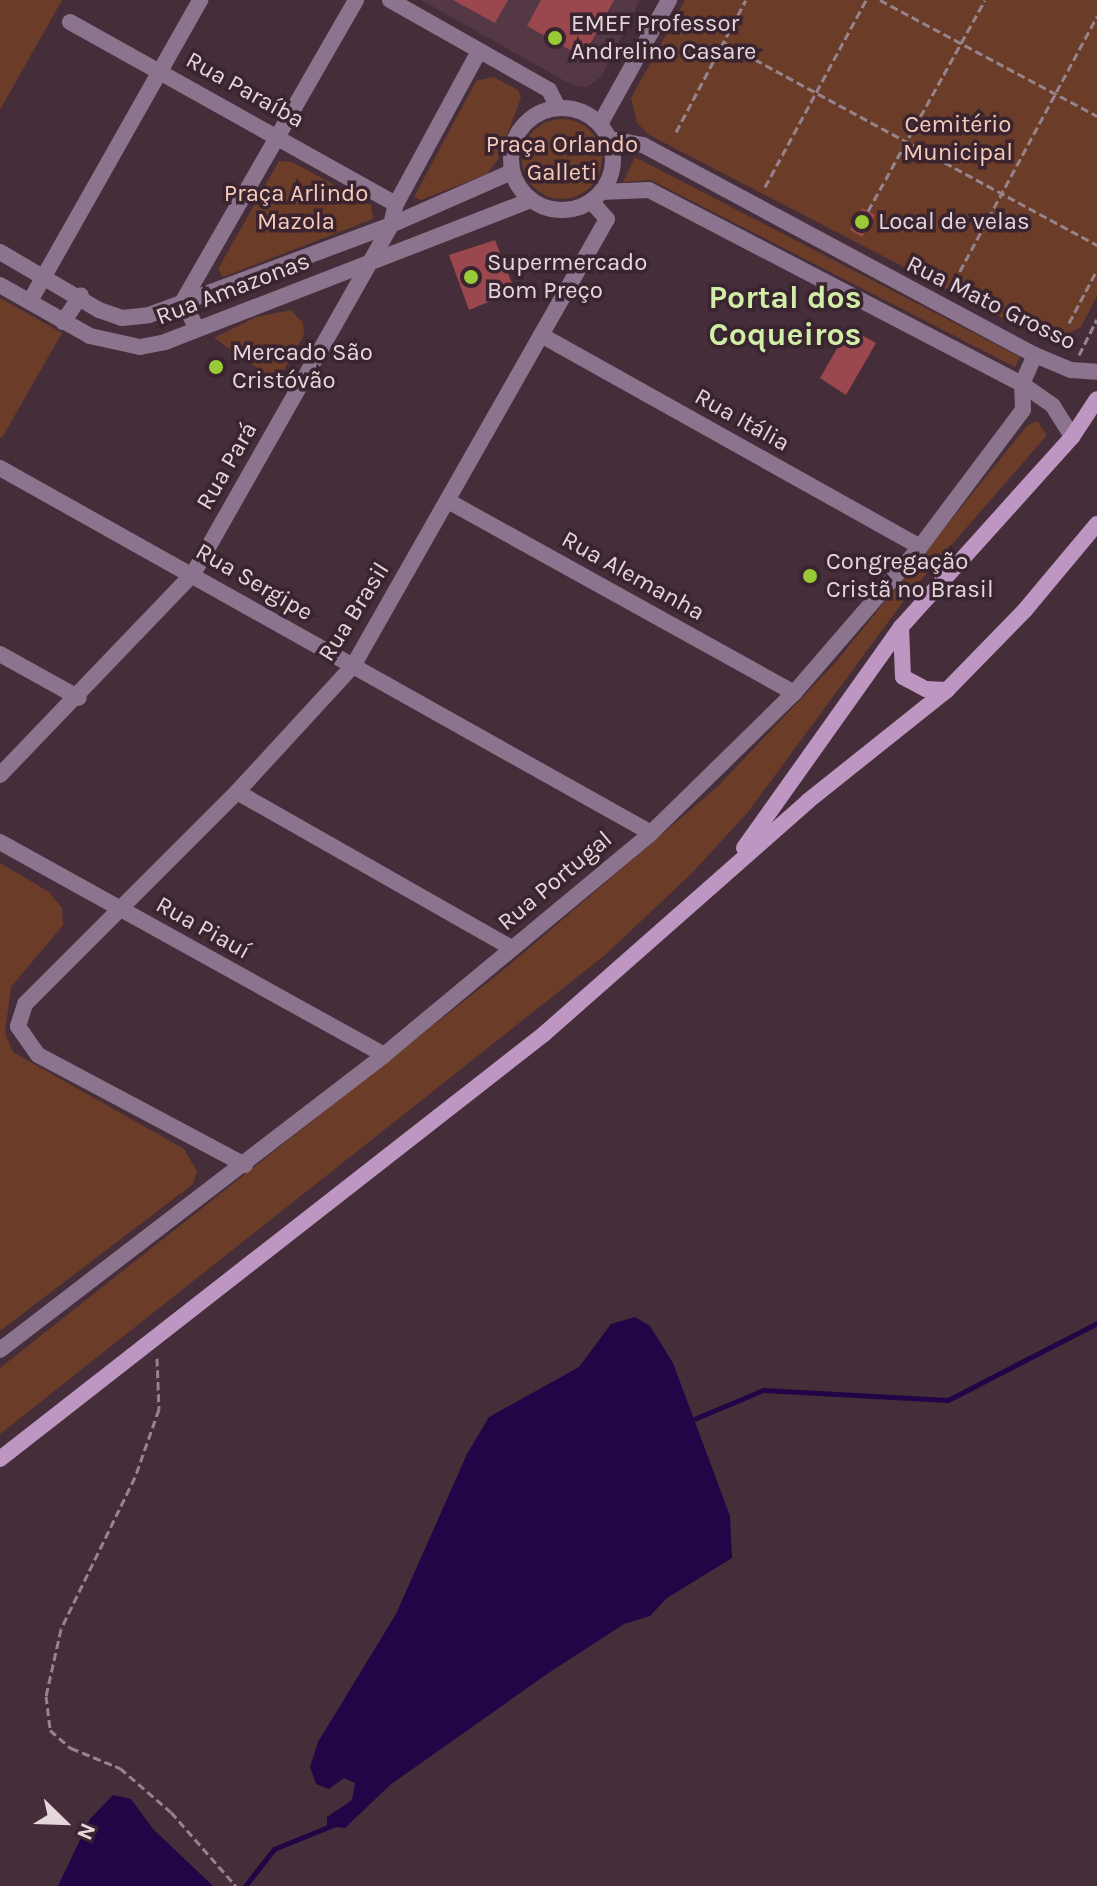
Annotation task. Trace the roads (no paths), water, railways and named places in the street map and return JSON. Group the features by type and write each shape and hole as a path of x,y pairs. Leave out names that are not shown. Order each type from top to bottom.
{"main road":[{"path":"729,868 901,627 1072,437 1097,399"},
{"path":"0,1459 544,1034 729,868 947,690 1025,610 1097,524"},
{"path":"901,627 903,677 926,689 947,690"}],"street":[{"path":"30,301 200,0"},
{"path":"197,329 183,301 281,136 356,0"},
{"path":"390,0 549,90 558,108"},
{"path":"600,124 669,0"},
{"name":"Rua Paraíba","path":"70,22 281,136 396,204"},
{"name":"Rua Pará","path":"0,775 79,698 193,574 391,225 396,204 479,51"},
{"path":"596,197 613,167 609,139 600,124 588,115 558,108 530,119 520,130 511,157 512,172 531,200 568,210 596,197 649,190 1022,384 1053,406 1072,437"},
{"name":"Rua Mato Grosso","path":"609,139 643,145 1035,355 1071,370 1097,372"},
{"name":"Rua Amazonas","path":"0,252 81,295 99,310 122,318 149,315 391,225 512,172"},
{"name":"Rua Brasil","path":"245,1165 38,1055 18,1026 33,991 237,792 353,666 607,219 596,197"},
{"name":"Rua Amazonas","path":"0,285 63,322 119,346 165,342 531,200"},
{"path":"63,322 81,295"},
{"name":"Rua Itália","path":"541,335 920,547"},
{"name":"Rua Portugal","path":"0,1350 245,1165 384,1055 651,833 794,693 920,547 1023,410 1022,384 1035,355"},
{"name":"Rua Sergipe","path":"0,468 651,833"},
{"name":"Rua Alemanha","path":"448,501 794,693"},
{"path":"0,654 79,698"},
{"path":"237,792 512,948"},
{"name":"Rua Piauí","path":"0,842 384,1055"}],"waterway":[{"path":"687,1422 763,1390 948,1400 1097,1323"},
{"path":"245,1886 274,1849 340,1822"}],"place":[{"name":"EMEF Professor Andrelino Casare","path":"555,38"},
{"name":"Local de velas","path":"862,222"},
{"name":"Supermercado Bom Preço","path":"471,277"},
{"name":"Mercado São Cristóvão","path":"216,367"},
{"name":"Congregação Cristã no Brasil","path":"810,576"}],"district":[{"name":"Portal dos Coqueiros","path":"785,318"}],"park label":[{"name":"Cemitério Municipal","path":"958,139"},
{"name":"Praça Orlando Galleti","path":"562,159"},
{"name":"Praça Arlindo Mazola","path":"296,208"}]}
